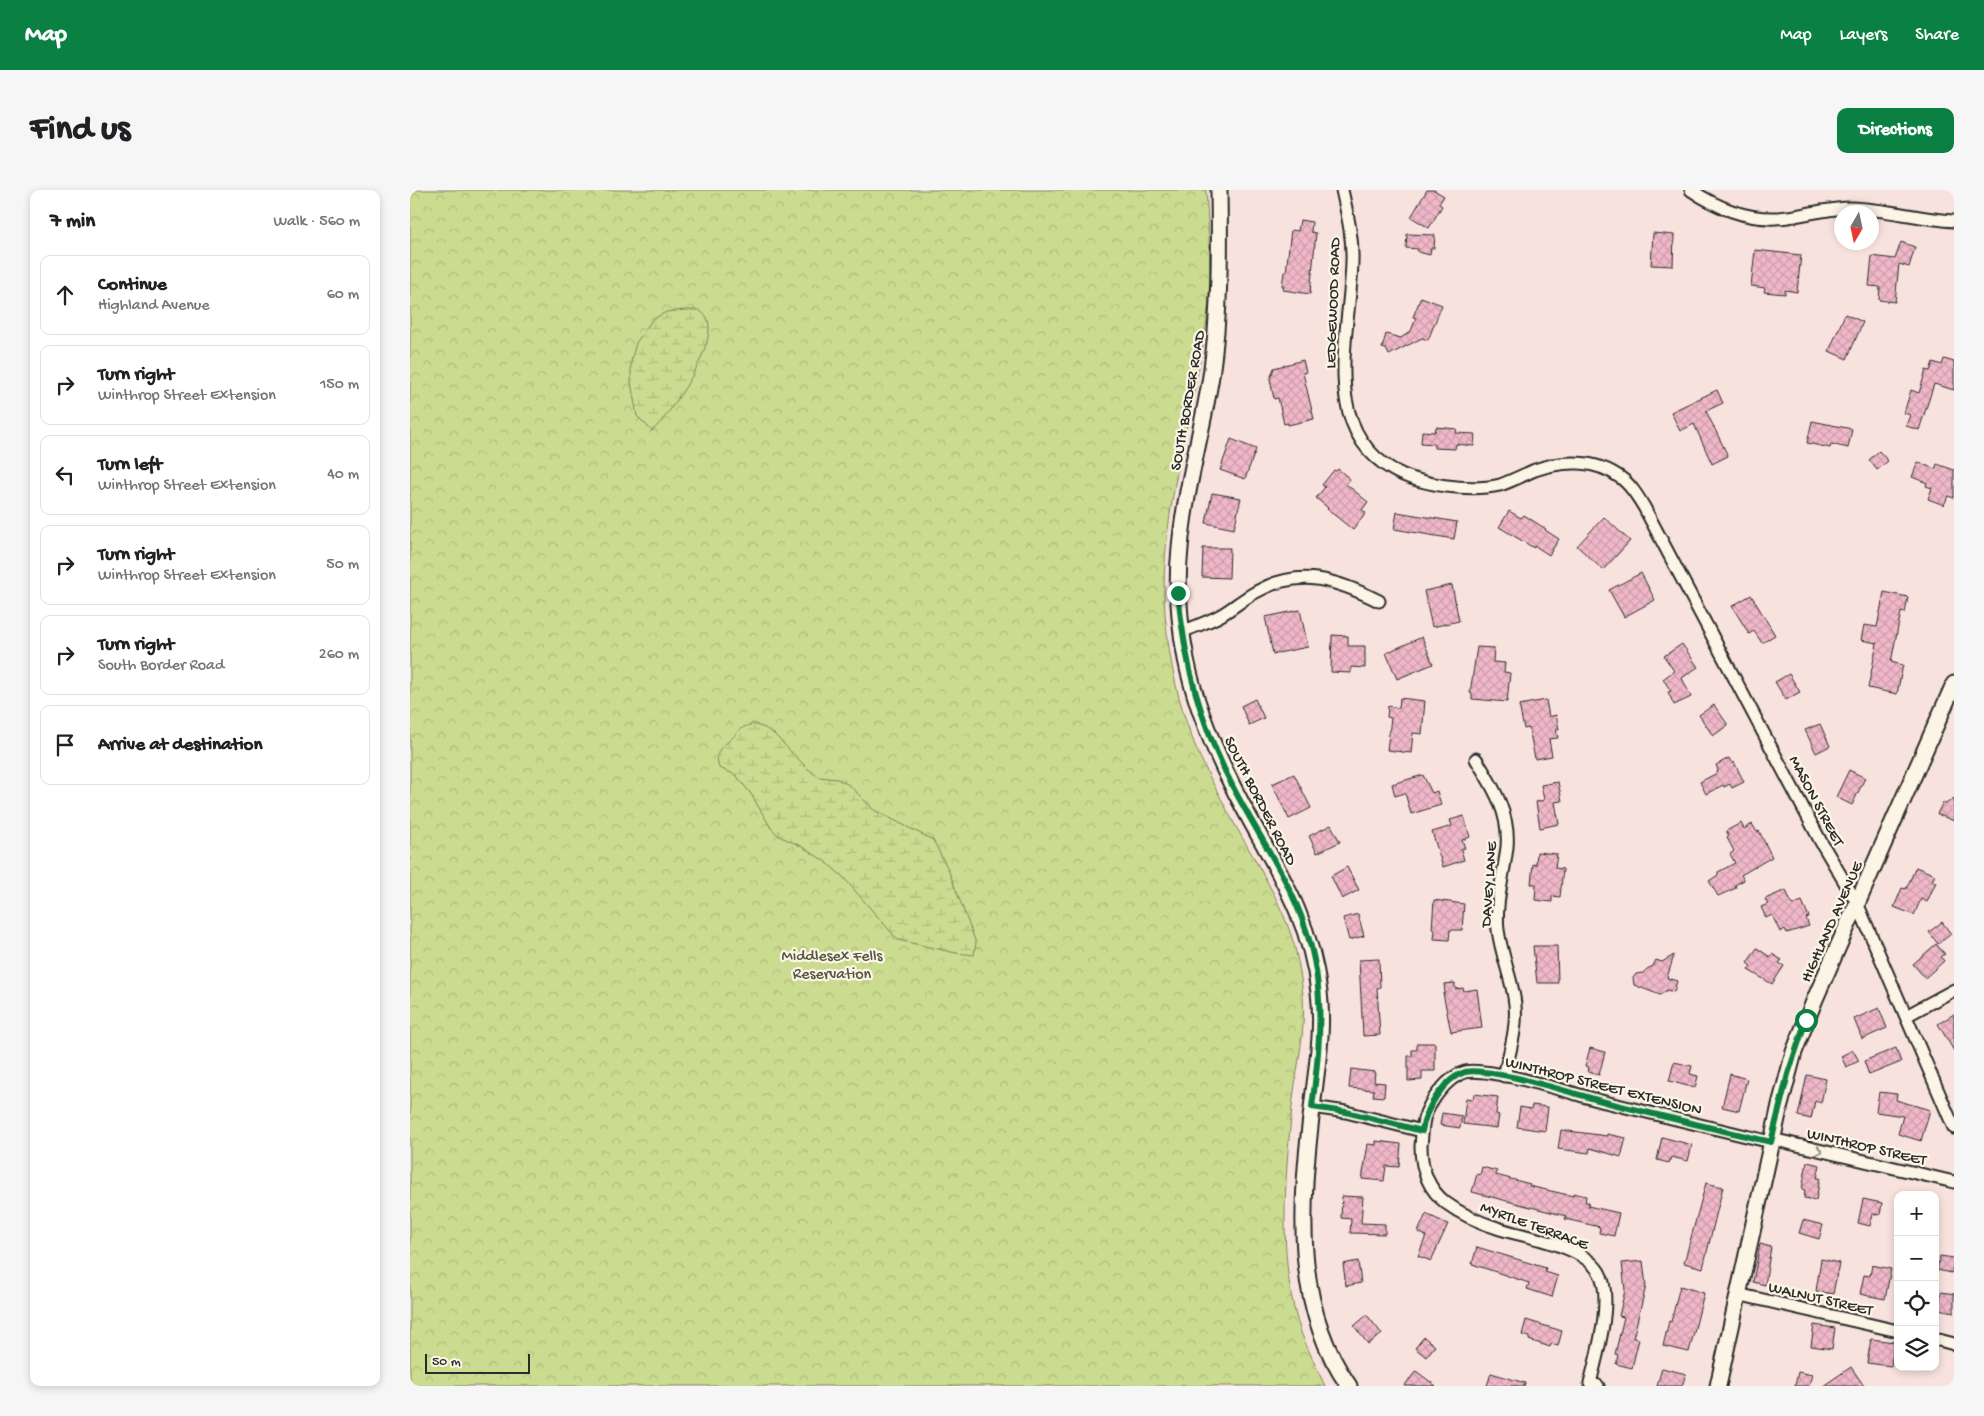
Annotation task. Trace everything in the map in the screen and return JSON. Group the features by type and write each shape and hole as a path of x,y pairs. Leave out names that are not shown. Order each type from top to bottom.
{"main road":[{"name":"SOUTH BORDER ROAD","path":"1219,190 1220,275 1216,329 1210,377 1188,488 1180,549 1178,593 1182,632 1190,678 1210,736 1233,787 1283,878 1308,937 1319,989 1321,1014 1318,1063 1304,1190 1306,1270 1320,1332 1349,1386"},
{"name":"HIGHLAND AVENUE","path":"1718,1386 1772,1141 1788,1074 1802,1031 1954,684"}],"street":[{"name":"LEDGEWOOD ROAD","path":"1342,190 1351,236 1352,261 1345,328 1344,368 1348,406 1355,428 1365,448 1377,460 1411,479 1455,486 1499,485 1534,470 1556,465 1577,463 1601,467 1621,478 1639,499 1694,601"},
{"path":"1691,190 1727,210 1754,216 1782,218 1838,209 1868,209 1954,221"},
{"path":"1182,632 1220,616 1266,587 1297,578 1316,578 1339,583 1378,602"},
{"name":"MASON STREET","path":"1694,601 1825,849 1857,903 1954,1128"},
{"name":"DAVEY LANE","path":"1476,759 1496,792 1504,815 1507,832 1507,848 1499,896 1498,929 1516,1012 1514,1032 1504,1076"},
{"path":"1906,1016 1954,990"},
{"name":"WINTHROP STREET EXTENSION","path":"1422,1131 1426,1113 1440,1092 1456,1076 1472,1071 1504,1076 1619,1106 1772,1141"},
{"path":"1312,1107 1346,1112 1422,1131"},
{"name":"MYRTLE TERRACE","path":"1422,1131 1421,1150 1426,1176 1431,1188 1445,1203 1465,1216 1482,1223 1578,1254 1591,1262 1598,1271 1605,1289 1605,1306 1590,1383 1598,1386"},
{"name":"WINTHROP STREET","path":"1772,1141 1954,1182"},
{"name":"WALNUT STREET","path":"1737,1294 1894,1330"},
{"path":"1939,1340 1954,1344"}],"green space":[{"name":"Middlesex Fells Reservation","path":"410,190 1206,190 1210,255 1209,304 1201,358 1176,476 1165,555 1164,594 1167,633 1176,685 1195,745 1229,814 1277,900 1289,929 1298,962 1304,1010 1287,1163 1285,1193 1286,1252 1294,1308 1302,1335 1325,1386 410,1386"},
{"path":"699,310 706,317 709,329 706,344 700,360 681,395 652,431 637,416 631,382 631,362 636,343 652,320 666,312"},
{"path":"753,724 765,728 774,734 807,768 819,777 837,779 849,785 874,810 933,840 948,869 976,943 974,955 956,953 898,940 843,877 826,862 801,846 779,836 771,828 751,794 736,775 719,768 718,763 718,752 720,749 741,729"}],"building":[{"path":"1427,190 1434,190 1444,196 1439,204 1442,206 1429,228 1411,217"},
{"path":"1300,220 1312,222 1311,232 1316,233 1310,294 1283,290 1284,286 1282,286 1284,272 1286,272 1291,230 1298,231"},
{"path":"1653,233 1674,235 1673,266 1651,265"},
{"path":"1407,234 1435,235 1434,248 1431,248 1430,255 1418,252 1418,249 1406,248"},
{"path":"1901,242 1915,247 1909,267 1899,264 1895,302 1879,300 1880,287 1869,286 1872,256 1895,259"},
{"path":"1755,250 1801,255 1797,292 1785,290 1785,294 1764,292 1765,288 1751,286"},
{"path":"1421,297 1442,305 1428,340 1422,338 1389,355 1386,349 1382,348 1386,334 1401,338 1411,331 1416,318 1413,317"},
{"path":"1845,314 1863,322 1847,359 1829,351"},
{"path":"1944,359 1954,362 1954,390 1934,384 1919,430 1906,426 1910,415 1904,413 1911,390 1919,393 1926,370 1930,371 1933,362 1942,365"},
{"path":"1303,360 1306,372 1303,373 1314,419 1288,425 1288,423 1284,424 1278,398 1274,399 1270,379 1274,368"},
{"path":"1717,390 1723,403 1706,411 1728,456 1712,464 1694,424 1680,431 1671,412"},
{"path":"1812,421 1852,429 1848,448 1831,444 1830,448 1807,443"},
{"path":"1436,427 1457,429 1456,433 1475,434 1474,446 1456,444 1455,449 1434,448 1434,444 1421,443 1422,431 1435,432"},
{"path":"1231,439 1256,449 1245,479 1220,470"},
{"path":"1879,451 1888,461 1877,470 1869,460"},
{"path":"1918,462 1935,469 1937,464 1954,470 1954,498 1948,496 1944,505 1928,499 1932,488 1926,486 1927,483 1912,477"},
{"path":"1338,469 1350,479 1346,484 1368,502 1362,510 1366,513 1353,530 1316,498 1325,487 1322,485 1334,470"},
{"path":"1212,493 1241,498 1234,529 1206,523"},
{"path":"1509,511 1521,518 1524,515 1559,539 1549,555 1499,527"},
{"path":"1397,512 1457,522 1454,539 1394,529"},
{"path":"1604,517 1630,541 1603,570 1577,546"},
{"path":"1203,548 1230,548 1229,578 1202,577"},
{"path":"1641,573 1655,600 1624,617 1609,590"},
{"path":"1452,585 1459,621 1432,627 1424,591"},
{"path":"1884,592 1908,597 1905,613 1901,612 1891,662 1903,665 1897,694 1868,688 1877,643 1861,640 1864,625 1877,627"},
{"path":"1751,595 1775,635 1762,643 1754,631 1749,634 1732,606"},
{"path":"1300,610 1308,647 1273,654 1265,617"},
{"path":"1332,635 1348,636 1348,646 1365,646 1365,668 1351,667 1351,673 1331,672"},
{"path":"1422,637 1433,664 1397,679 1386,653"},
{"path":"1682,644 1698,667 1682,678 1691,697 1674,705 1668,692 1671,691 1663,679 1674,671 1664,656"},
{"path":"1477,647 1494,648 1493,662 1505,663 1504,672 1510,673 1507,702 1472,699 1472,694 1470,693"},
{"path":"1789,674 1800,692 1786,700 1775,682"},
{"path":"1400,698 1425,701 1422,734 1413,733 1411,753 1387,750 1391,718 1387,717 1388,706 1399,708"},
{"path":"1255,699 1264,718 1249,725 1241,706"},
{"path":"1546,700 1549,717 1556,715 1559,729 1556,729 1558,738 1549,739 1552,756 1535,759 1529,728 1524,729 1519,705"},
{"path":"1714,705 1728,725 1713,736 1699,715"},
{"path":"1820,724 1830,746 1816,753 1805,730"},
{"path":"1729,758 1732,764 1734,762 1744,782 1732,788 1730,784 1724,787 1723,785 1706,794 1700,782 1717,773 1716,765"},
{"path":"1849,770 1865,778 1852,805 1836,797"},
{"path":"1294,774 1311,808 1289,819 1272,784"},
{"path":"1423,775 1432,793 1437,791 1441,805 1411,814 1405,793 1395,796 1392,784"},
{"path":"1558,782 1562,801 1555,802 1559,824 1540,828 1536,802 1544,800 1541,785"},
{"path":"1954,798 1954,821 1937,814 1943,802 1946,804"},
{"path":"1464,816 1470,837 1462,840 1465,848 1461,849 1464,860 1443,867 1432,832 1452,826 1450,820"},
{"path":"1741,823 1744,829 1752,824 1757,832 1759,831 1772,857 1741,875 1744,880 1735,885 1736,888 1718,896 1709,881 1718,875 1718,872 1735,863 1730,854 1734,851 1727,838 1729,836 1726,831"},
{"path":"1331,825 1340,842 1317,853 1309,836"},
{"path":"1537,852 1557,854 1555,868 1563,869 1560,897 1552,896 1552,902 1535,900 1536,884 1531,884 1533,864 1536,865"},
{"path":"1347,867 1359,890 1342,899 1331,876"},
{"path":"1916,867 1935,875 1932,881 1936,882 1927,902 1921,899 1914,915 1894,907 1902,888 1906,889"},
{"path":"1786,890 1792,905 1802,901 1809,917 1806,918 1809,926 1787,933 1785,929 1780,932 1772,915 1766,918 1761,907 1768,904 1765,899"},
{"path":"1434,900 1464,904 1462,930 1450,930 1449,940 1434,939 1435,930 1432,929"},
{"path":"1358,914 1364,936 1349,940 1343,918"},
{"path":"1942,922 1951,934 1938,944 1929,932"},
{"path":"1936,944 1945,954 1941,957 1944,961 1925,978 1913,964"},
{"path":"1533,946 1557,946 1558,983 1537,983"},
{"path":"1757,948 1770,957 1772,954 1782,960 1779,963 1784,966 1772,984 1748,970 1751,966 1747,963"},
{"path":"1674,955 1667,978 1677,981 1674,992 1667,990 1660,995 1634,985 1633,978 1636,974 1643,973 1653,966 1656,960 1662,962"},
{"path":"1379,959 1380,987 1377,988 1380,1035 1363,1036 1359,960"},
{"path":"1455,983 1455,989 1463,988 1464,991 1477,989 1482,1028 1451,1032 1443,993 1445,993 1444,984"},
{"path":"1879,1008 1887,1028 1862,1039 1854,1019"},
{"path":"1954,1014 1954,1051 1938,1024"},
{"path":"1417,1043 1435,1043 1435,1071 1422,1071 1422,1080 1408,1081 1408,1056 1412,1056 1412,1050 1417,1050"},
{"path":"1590,1048 1605,1052 1599,1075 1588,1072 1589,1067 1585,1066"},
{"path":"1896,1048 1901,1062 1869,1075 1864,1061"},
{"path":"1853,1050 1859,1061 1846,1067 1841,1056"},
{"path":"1674,1062 1692,1066 1690,1074 1698,1076 1695,1088 1669,1081"},
{"path":"1351,1069 1375,1072 1374,1082 1385,1083 1384,1097 1373,1096 1374,1090 1349,1088"},
{"path":"1730,1074 1747,1079 1739,1111 1722,1107"},
{"path":"1807,1075 1826,1079 1821,1103 1815,1101 1811,1119 1798,1116"},
{"path":"1879,1092 1897,1094 1896,1100 1930,1110 1921,1141 1898,1134 1903,1116 1876,1112"},
{"path":"1474,1094 1498,1097 1496,1114 1499,1115 1497,1128 1463,1124 1466,1098 1473,1099"},
{"path":"1532,1105 1548,1107 1545,1131 1517,1127 1520,1107 1531,1109"},
{"path":"1442,1113 1462,1116 1460,1128 1440,1125"},
{"path":"1561,1130 1607,1136 1607,1134 1626,1138 1621,1157 1590,1148 1589,1153 1558,1149"},
{"path":"1662,1137 1692,1145 1688,1161 1671,1157 1669,1163 1657,1160"},
{"path":"1376,1141 1401,1144 1399,1167 1386,1166 1384,1181 1362,1179 1368,1144 1376,1145"},
{"path":"1807,1162 1820,1165 1817,1178 1820,1178 1816,1200 1804,1198 1805,1190 1802,1189"},
{"path":"1482,1167 1497,1171 1496,1175 1530,1184 1529,1186 1573,1196 1573,1193 1586,1196 1585,1202 1589,1202 1588,1206 1619,1213 1614,1236 1599,1233 1600,1227 1565,1219 1566,1216 1472,1192 1477,1174 1480,1175"},
{"path":"1706,1183 1723,1187 1703,1268 1684,1263"},
{"path":"1342,1196 1363,1197 1361,1223 1385,1224 1385,1234 1350,1233 1351,1219 1341,1218"},
{"path":"1863,1199 1882,1203 1880,1215 1873,1214 1870,1226 1858,1223"},
{"path":"1426,1214 1448,1224 1431,1261 1418,1256 1426,1236 1418,1232"},
{"path":"1803,1220 1823,1225 1819,1239 1799,1233"},
{"path":"1760,1244 1771,1247 1765,1285 1753,1282"},
{"path":"1477,1247 1546,1268 1545,1272 1558,1276 1552,1297 1527,1289 1529,1283 1472,1264"},
{"path":"1940,1256 1954,1258 1952,1273 1939,1270"},
{"path":"1821,1259 1839,1263 1833,1294 1816,1291"},
{"path":"1358,1261 1361,1283 1346,1286 1343,1264"},
{"path":"1643,1261 1646,1286 1633,1338 1639,1339 1632,1368 1616,1364 1618,1355 1615,1354 1624,1317 1619,1316 1625,1290 1622,1263"},
{"path":"1872,1265 1891,1269 1885,1299 1860,1294 1864,1275 1870,1276"},
{"path":"1680,1286 1704,1293 1689,1352 1663,1346"},
{"path":"1941,1292 1954,1294 1954,1312 1939,1309"},
{"path":"1367,1315 1382,1334 1368,1344 1354,1326"},
{"path":"1526,1320 1562,1331 1558,1346 1551,1344 1550,1347 1529,1340 1529,1337 1522,1335"},
{"path":"1814,1325 1835,1328 1832,1349 1811,1346"},
{"path":"1424,1337 1435,1346 1426,1357 1415,1348"},
{"path":"1871,1339 1894,1342 1891,1366 1867,1363"},
{"path":"1851,1367 1864,1386 1823,1386"},
{"path":"1662,1368 1686,1374 1682,1386 1657,1386"},
{"path":"1416,1371 1436,1386 1404,1386"},
{"path":"1798,1372 1812,1375 1809,1386 1795,1386"},
{"path":"1491,1373 1525,1383 1524,1386 1487,1386"}],"route":[{"path":"1178,593 1186,657 1199,708 1233,787 1294,901 1312,950 1319,989 1321,1014 1318,1063 1312,1107 1346,1112 1422,1131 1426,1113 1440,1092 1456,1076 1472,1071 1504,1076 1771,1142 1794,1052 1806,1020"}]}
